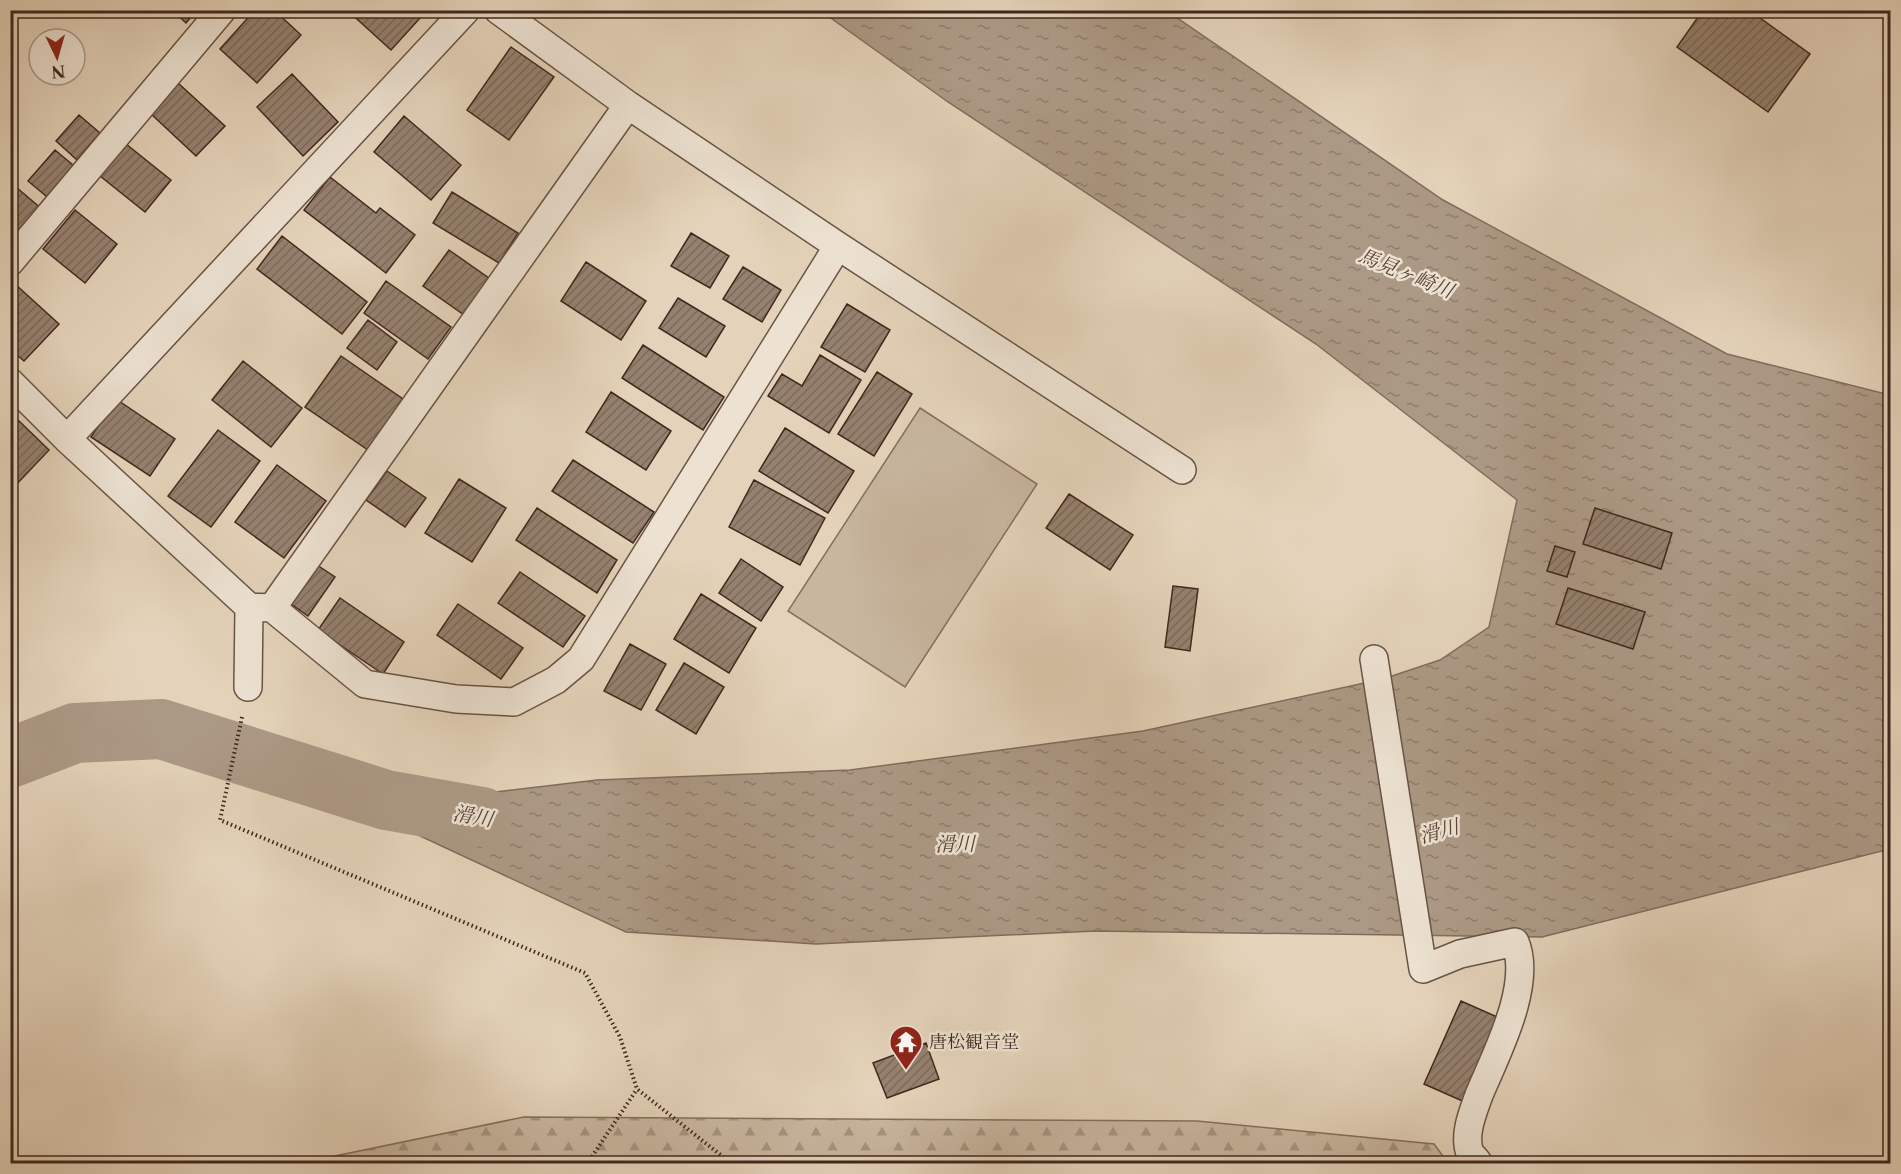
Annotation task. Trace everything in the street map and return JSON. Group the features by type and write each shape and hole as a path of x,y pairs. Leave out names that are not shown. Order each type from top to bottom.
{"street":[{"path":"10,262 222,10"},
{"path":"67,439 466,10"},
{"path":"498,10 628,105 838,246 1182,470"},
{"path":"248,687 260,608 628,105"},
{"path":"10,382 67,439 260,608 365,684 456,699 514,702 556,680 581,659 838,246"},
{"path":"1374,659 1423,969 1460,954 1515,942 1519,952 1519,985 1508,1022 1471,1117 1468,1138 1471,1153 1479,1164"}],"path":[{"path":"248,687 220,820 585,972 620,1037 637,1089 732,1164"},
{"path":"587,1164 637,1089"}],"green space":[{"path":"920,408 1037,484 905,687 788,611"},
{"path":"524,1117 1197,1121 1434,1144 1448,1163 301,1163"}],"water":[{"name":"馬見ヶ崎川","path":"821,11 1167,11 1443,200 1727,354 1890,395 1890,849 1542,937 1095,931 816,944 626,932 360,808 597,780 850,770 1143,731 1383,679 1440,660 1489,627 1517,500 1316,344 948,102"}],"building":[{"path":"172,10 197,10 186,23"},
{"path":"255,10 274,10 301,35 257,83 220,49"},
{"path":"347,10 411,10 420,18 391,50"},
{"path":"1703,10 1749,10 1810,54 1768,112 1677,47"},
{"path":"511,47 554,77 509,140 467,110"},
{"path":"292,74 338,122 303,156 257,107"},
{"path":"178,83 225,126 196,156 150,113"},
{"path":"79,115 100,133 77,160 56,141"},
{"path":"404,116 461,165 431,200 374,152"},
{"path":"126,144 171,180 145,212 100,176"},
{"path":"55,150 79,170 52,201 28,181"},
{"path":"330,177 376,213 380,208 415,235 386,273 304,210"},
{"path":"10,182 43,210 20,236 10,227"},
{"path":"452,192 518,233 499,263 433,223"},
{"path":"75,210 117,244 85,283 43,249"},
{"path":"691,233 729,256 710,288 671,266"},
{"path":"282,236 367,302 342,334 257,269"},
{"path":"449,250 493,281 467,317 423,286"},
{"path":"586,262 646,301 621,340 561,301"},
{"path":"743,267 781,290 762,322 723,299"},
{"path":"386,281 451,327 428,359 364,313"},
{"path":"15,284 59,324 24,361 10,349 10,288"},
{"path":"678,298 725,326 706,357 659,328"},
{"path":"847,304 890,330 865,372 821,347"},
{"path":"368,320 397,342 377,370 347,348"},
{"path":"643,345 724,397 703,430 622,378"},
{"path":"820,355 861,380 829,433 768,396 782,374 802,386"},
{"path":"341,356 403,399 368,450 305,407"},
{"path":"243,361 302,408 271,447 212,400"},
{"path":"877,372 912,394 874,456 838,434"},
{"path":"611,392 671,431 646,470 586,432"},
{"path":"116,399 175,439 150,476 91,437"},
{"path":"18,420 49,450 10,491 10,428"},
{"path":"785,428 854,471 828,513 759,471"},
{"path":"218,430 260,461 211,527 168,496"},
{"path":"573,460 654,512 633,543 552,491"},
{"path":"277,465 326,501 284,558 235,522"},
{"path":"387,471 426,498 405,527 366,500"},
{"path":"459,479 506,508 472,562 425,533"},
{"path":"754,480 825,518 800,565 729,527"},
{"path":"1069,494 1133,535 1110,570 1046,528"},
{"path":"537,508 617,560 597,593 516,540"},
{"path":"1595,508 1672,533 1661,569 1583,544"},
{"path":"1555,546 1575,552 1567,577 1547,571"},
{"path":"741,559 783,587 761,621 719,593"},
{"path":"311,561 335,577 308,616 284,599"},
{"path":"520,572 585,616 563,647 498,603"},
{"path":"1173,586 1198,589 1190,651 1165,647"},
{"path":"1568,588 1645,612 1633,649 1556,624"},
{"path":"701,594 756,628 729,673 674,639"},
{"path":"340,598 404,642 383,674 318,630"},
{"path":"458,604 523,648 501,679 437,635"},
{"path":"630,644 666,664 641,710 604,691"},
{"path":"684,663 724,687 696,734 656,710"},
{"path":"1461,1001 1504,1020 1467,1103 1424,1084"},
{"name":"唐松観音堂","path":"926,1043 939,1079 887,1098 873,1063"}],"waterway":[{"name":"滑川","path":"10,758 75,733 161,729 386,800 482,817"}],"place":[{"name":"唐松観音堂","path":"906,1071"}]}
